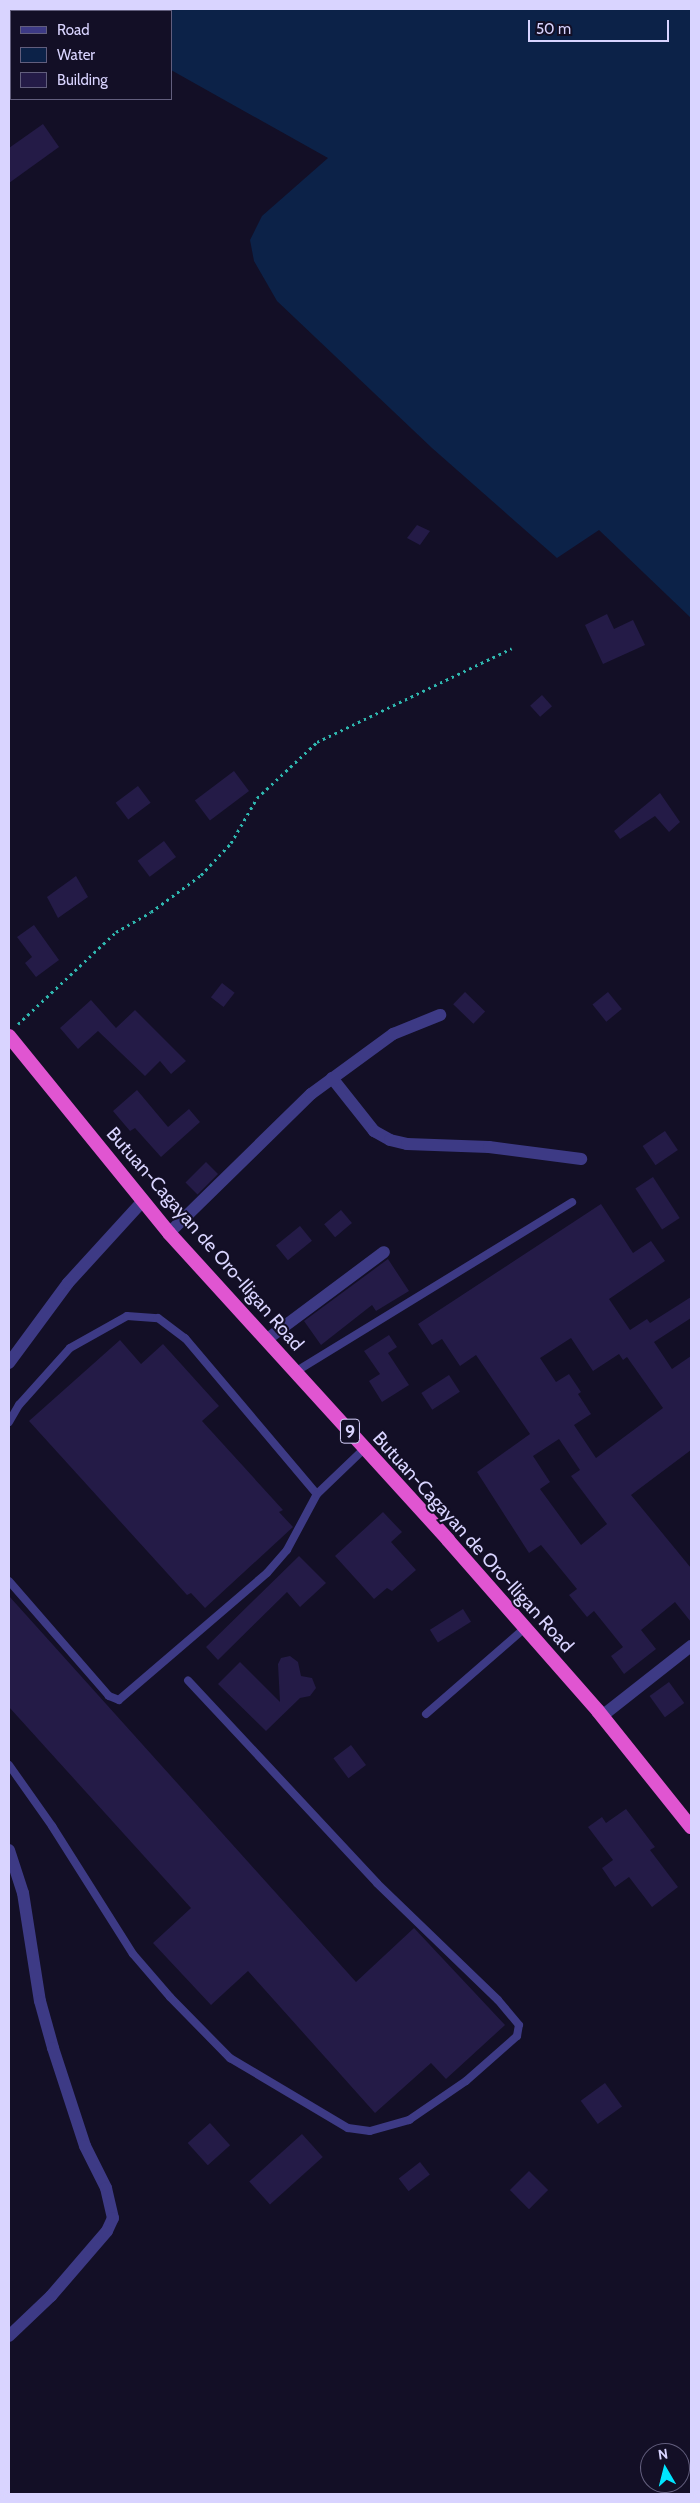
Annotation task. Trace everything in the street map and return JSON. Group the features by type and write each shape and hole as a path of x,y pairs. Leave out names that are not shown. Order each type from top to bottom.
{"highway":[{"name":"Butuan-Cagayan de Oro-Iligan Road","path":"12,1031 169,1233 365,1448 525,1628 602,1716 691,1827"}],"street":[{"path":"169,1233 332,1078 392,1034 440,1016"},
{"path":"332,1078 374,1131 390,1140 407,1144 489,1147 581,1159"},
{"path":"9,1362 68,1283 143,1201"},
{"path":"266,1340 384,1252"},
{"path":"602,1716 691,1646"},
{"path":"9,1850 23,1893 40,2000 53,2048 85,2146 109,2196 113,2218 107,2231 51,2296 9,2336"}],"lane":[{"path":"295,1372 572,1202"},
{"path":"9,1422 19,1405 70,1348 127,1316 158,1318 185,1338 317,1494"},
{"path":"9,1582 109,1696 119,1700 267,1573 287,1550 317,1494 365,1448"},
{"path":"426,1714 525,1628"},
{"path":"9,1765 52,1826 133,1954 170,1998 230,2058 348,2128 370,2131 409,2120 473,2075 517,2036 519,2025 498,2000 377,1883 188,1680"}],"path":[{"path":"12,1031 116,932 151,912 201,875 231,842 257,798 317,742 512,648"}],"water":[{"path":"62,9 691,9 691,618 599,530 557,558 432,448 277,301 254,261 250,240 262,216 328,158 172,71 172,10"}],"building":[{"path":"43,124 59,147 9,183 9,148"},
{"path":"417,525 430,531 420,545 407,538"},
{"path":"607,614 614,629 633,620 645,645 603,664 585,625"},
{"path":"542,695 552,706 540,717 530,706"},
{"path":"234,771 249,791 210,820 195,800"},
{"path":"138,786 151,803 128,820 116,803"},
{"path":"660,793 680,822 669,832 655,816 620,839 614,831"},
{"path":"164,841 176,857 150,877 138,861"},
{"path":"76,876 88,897 58,918 47,897"},
{"path":"34,925 59,960 36,977 25,963 32,957 17,937"},
{"path":"222,983 235,993 224,1007 211,997"},
{"path":"465,992 485,1011 473,1024 453,1004"},
{"path":"608,992 622,1009 606,1022 592,1005"},
{"path":"91,1000 116,1028 135,1010 186,1061 171,1074 160,1061 145,1076 98,1031 78,1049 60,1028"},
{"path":"137,1090 168,1127 189,1109 200,1122 161,1157 135,1128 130,1131 113,1111"},
{"path":"665,1131 678,1150 655,1165 643,1146"},
{"path":"206,1162 218,1174 198,1195 185,1183"},
{"path":"653,1177 680,1218 662,1230 635,1188"},
{"path":"601,1204 633,1253 651,1241 665,1261 609,1299 630,1330 647,1319 650,1323 691,1297 691,1318 654,1342 672,1369 691,1356 691,1450 631,1495 691,1568 691,1622 675,1602 641,1630 656,1649 624,1674 611,1656 623,1647 594,1611 587,1617 569,1595 577,1589 541,1545 529,1553 477,1472 530,1434 476,1355 460,1366 442,1339 432,1345 418,1324","holes":["571,1338 593,1371 619,1354 623,1360 627,1357 663,1408 596,1458 574,1425 591,1414 578,1394 581,1392 569,1374 556,1382 540,1358","559,1439 580,1470 571,1476 607,1524 581,1545 540,1489 550,1482 533,1456"]},
{"path":"341,1210 352,1223 335,1237 324,1224"},
{"path":"300,1226 312,1241 288,1260 276,1246"},
{"path":"388,1259 409,1291 376,1311 372,1305 321,1345 304,1321"},
{"path":"389,1335 397,1347 388,1353 409,1385 382,1402 369,1381 380,1374 364,1351"},
{"path":"120,1340 141,1364 163,1344 219,1406 202,1421 283,1510 279,1512 293,1527 205,1608 191,1593 187,1595 29,1421"},
{"path":"449,1375 460,1392 432,1410 421,1393"},
{"path":"383,1512 402,1532 391,1542 416,1570 392,1591 387,1588 374,1599 335,1556"},
{"path":"299,1556 326,1583 300,1607 287,1592 218,1660 206,1647"},
{"path":"9,1596 356,1982 414,1928 505,2025 446,2079 431,2063 375,2113 248,1971 211,2005 153,1943 191,1908 9,1707"},
{"path":"463,1609 471,1622 438,1642 430,1630"},
{"path":"290,1656 298,1662 301,1676 312,1678 316,1688 310,1696 300,1698 266,1731 218,1684 240,1662 280,1702 278,1664 281,1658"},
{"path":"669,1682 684,1703 665,1717 650,1696"},
{"path":"351,1745 366,1765 348,1778 333,1758"},
{"path":"626,1809 655,1847 650,1850 678,1887 652,1907 629,1877 615,1887 602,1868 613,1860 588,1827 602,1817 606,1823"},
{"path":"605,2083 622,2106 598,2124 581,2101"},
{"path":"210,2123 230,2145 208,2165 188,2143"},
{"path":"302,2134 323,2157 270,2205 249,2182"},
{"path":"420,2162 430,2175 409,2191 399,2179"},
{"path":"529,2171 548,2190 529,2209 510,2190"}]}
